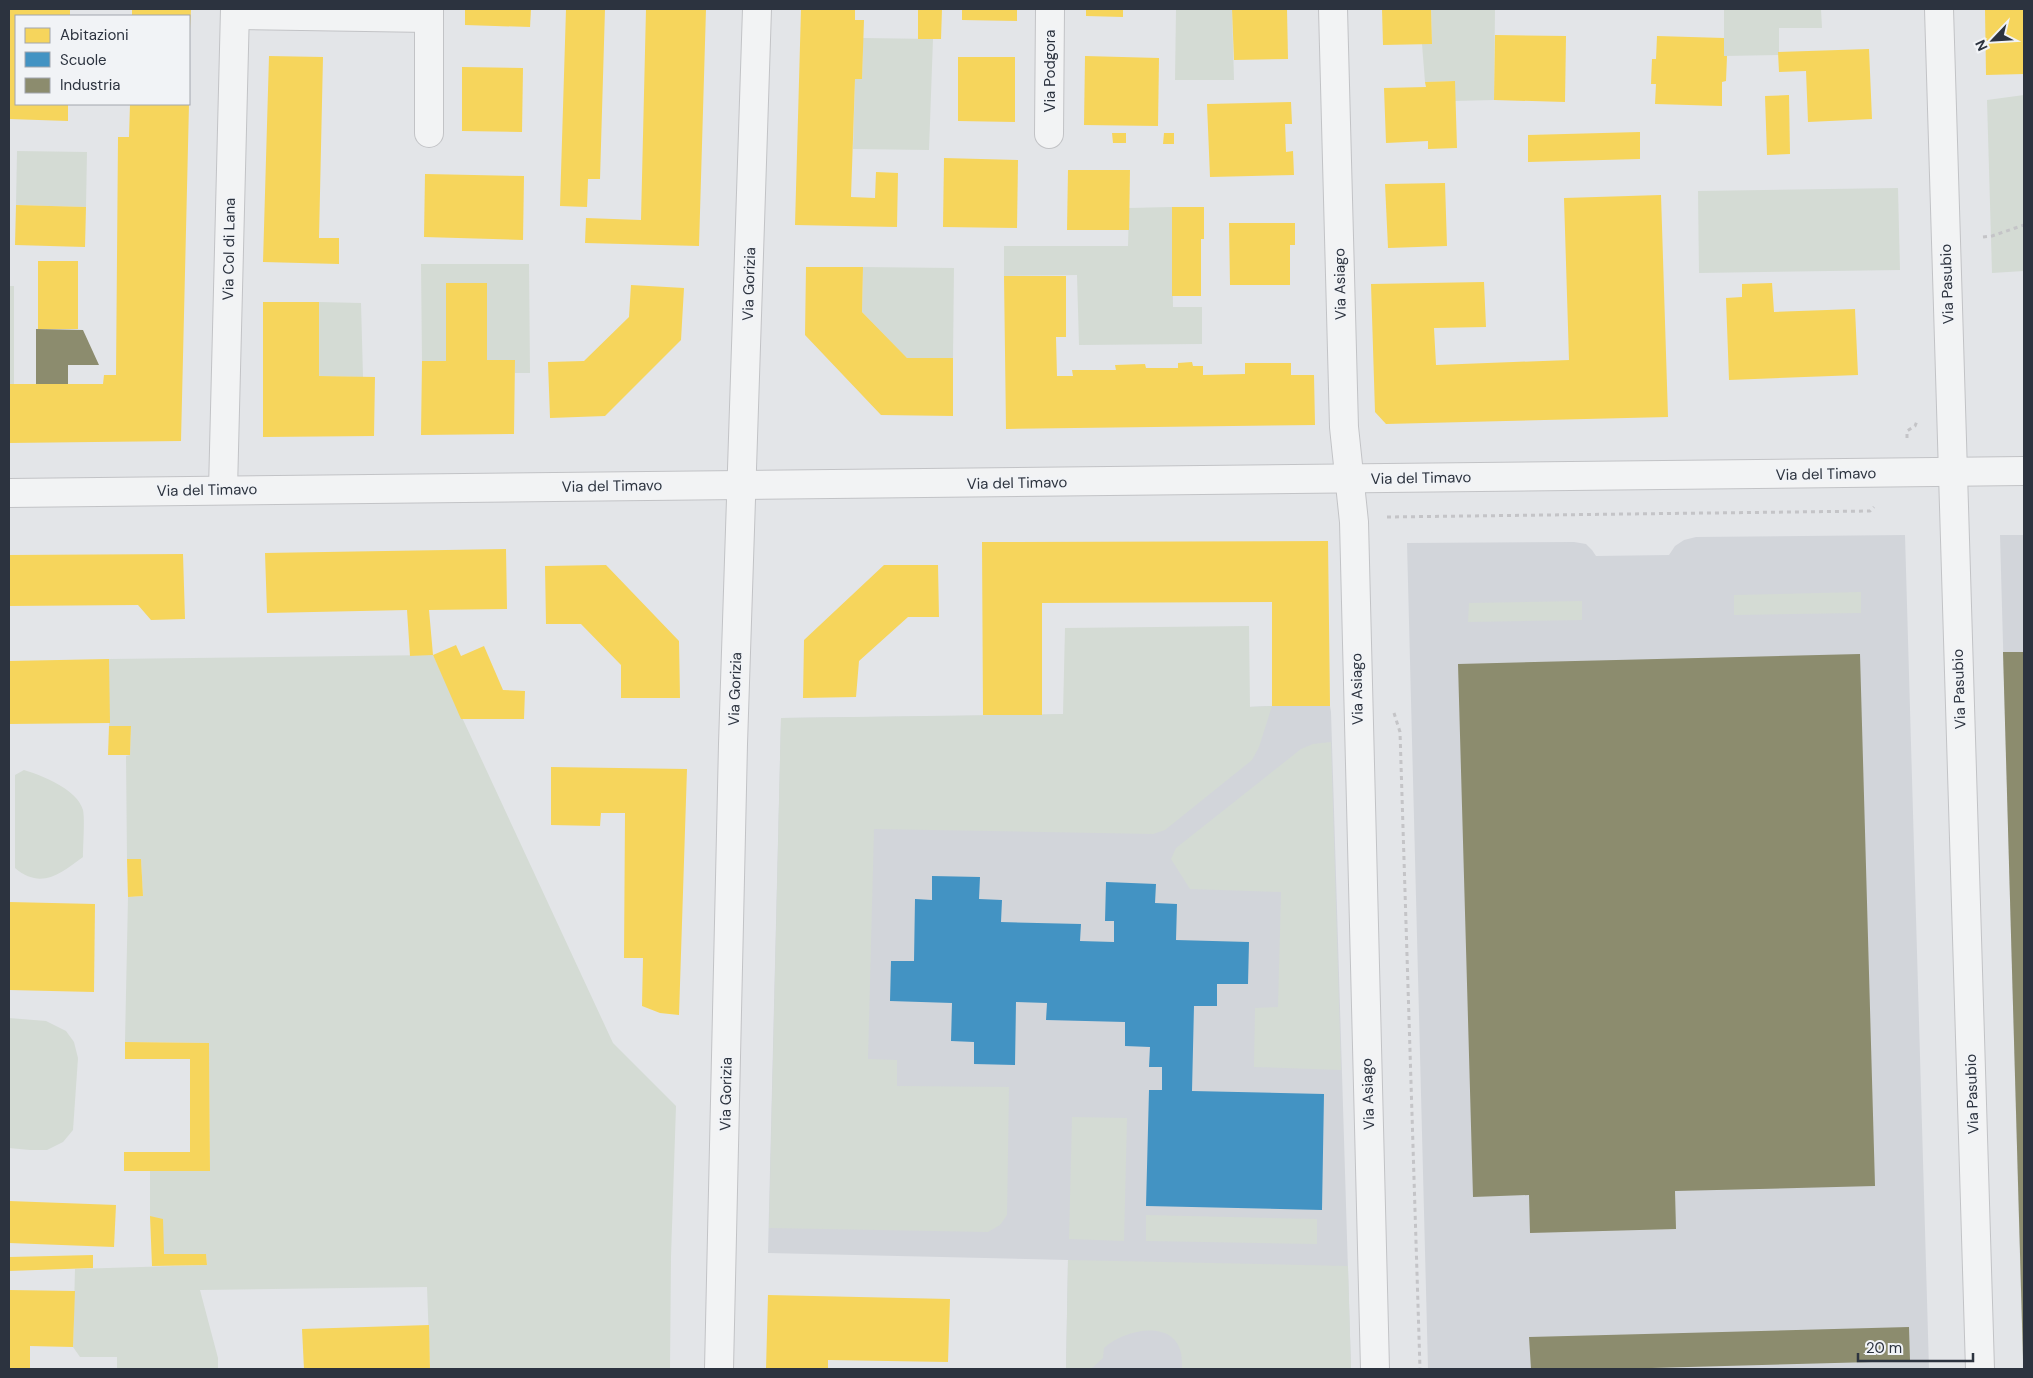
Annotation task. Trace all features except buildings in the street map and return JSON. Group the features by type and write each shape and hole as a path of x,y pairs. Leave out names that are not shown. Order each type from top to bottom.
{"street":[{"name":"Via Gorizia","path":"719,1369 733,744 757,9"},
{"name":"Via Podgora","path":"1049,134 1050,9"},
{"name":"Via Asiago","path":"1333,9 1344,428 1354,522 1376,1369"},
{"name":"Via Pasubio","path":"1940,9 1952,472 1980,1369"},
{"path":"235,12 429,14 429,133"},
{"name":"Via Col di Lana","path":"223,490 235,12"},
{"name":"Via del Timavo","path":"9,493 2024,471"}],"path":[{"path":"1983,236 1992,236 2024,225"},
{"path":"1384,517 1870,511 1875,505"},
{"path":"1398,723 1400,732 1420,1369"}],"shaded area":[{"path":"1176,9 1232,9 1234,80 1175,80"},
{"path":"1431,9 1495,9 1494,100 1455,101 1454,81 1425,82 1422,44 1432,44"},
{"path":"1724,9 1821,9 1822,28 1779,28 1779,55 1724,56"},
{"path":"863,38 933,39 929,150 853,149 855,79 862,79"},
{"path":"2024,95 2024,271 1992,273 1987,100"},
{"path":"17,151 87,152 86,207 16,205"},
{"path":"1898,188 1900,270 1699,273 1698,191"},
{"path":"1172,207 1173,307 1202,307 1202,344 1079,345 1077,275 1004,276 1004,246 1128,246 1129,208"},
{"path":"421,264 529,264 530,373 515,373 515,360 487,360 486,283 446,283 446,361 422,361"},
{"path":"863,267 954,268 953,358 907,358 862,312"},
{"path":"9,286 14,286 14,384 9,384"},
{"path":"319,302 361,303 363,377 319,376"},
{"path":"1905,535 1929,1369 1428,1369 1407,543 1574,542 1586,544 1596,556 1669,555 1675,546 1684,540 1696,537"},
{"path":"2000,535 2024,535 2024,1369 2023,1369"},
{"path":"1861,592 1861,613 1734,615 1734,595"},
{"path":"1582,601 1582,620 1468,622 1469,603"},
{"path":"1249,626 1250,707 1272,706 1259,747 1252,760 1165,830 1153,834 874,829 868,1059 897,1060 897,1086 1009,1087 1007,1215 1000,1225 988,1232 769,1228 781,718 1063,714 1065,628"},
{"path":"433,655 613,1043 676,1106 671,1257 670,1369 430,1369 427,1287 200,1290 218,1358 218,1369 117,1369 117,1357 80,1357 73,1347 75,1269 207,1265 206,1254 164,1254 150,1216 150,1171 210,1171 209,1043 125,1042 128,897 143,896 141,859 127,859 126,756 130,755 131,727 109,726 109,659"},
{"path":"1272,706 1330,706 1331,712 1351,1369 1066,1369 1068,1260 768,1253 781,718 1042,715"},
{"path":"1331,742 1341,1070 1254,1067 1255,1008 1278,1007 1281,892 1190,889 1171,859 1176,848 1301,749 1313,744"},
{"path":"24,770 58,784 67,790 80,802 83,810 83,857 58,874 42,879 24,875 15,868 15,775"},
{"path":"9,1018 46,1021 66,1031 74,1042 78,1058 73,1130 63,1142 47,1150 9,1148"},
{"path":"1072,1117 1127,1118 1124,1241 1069,1239"},
{"path":"1146,1215 1317,1219 1317,1244 1146,1241"},
{"path":"1068,1260 1348,1266 1351,1369 1182,1369 1181,1353 1176,1342 1168,1335 1158,1331 1147,1331 1135,1332 1112,1342 1104,1348 1103,1358 1091,1369 1066,1369"}]}
